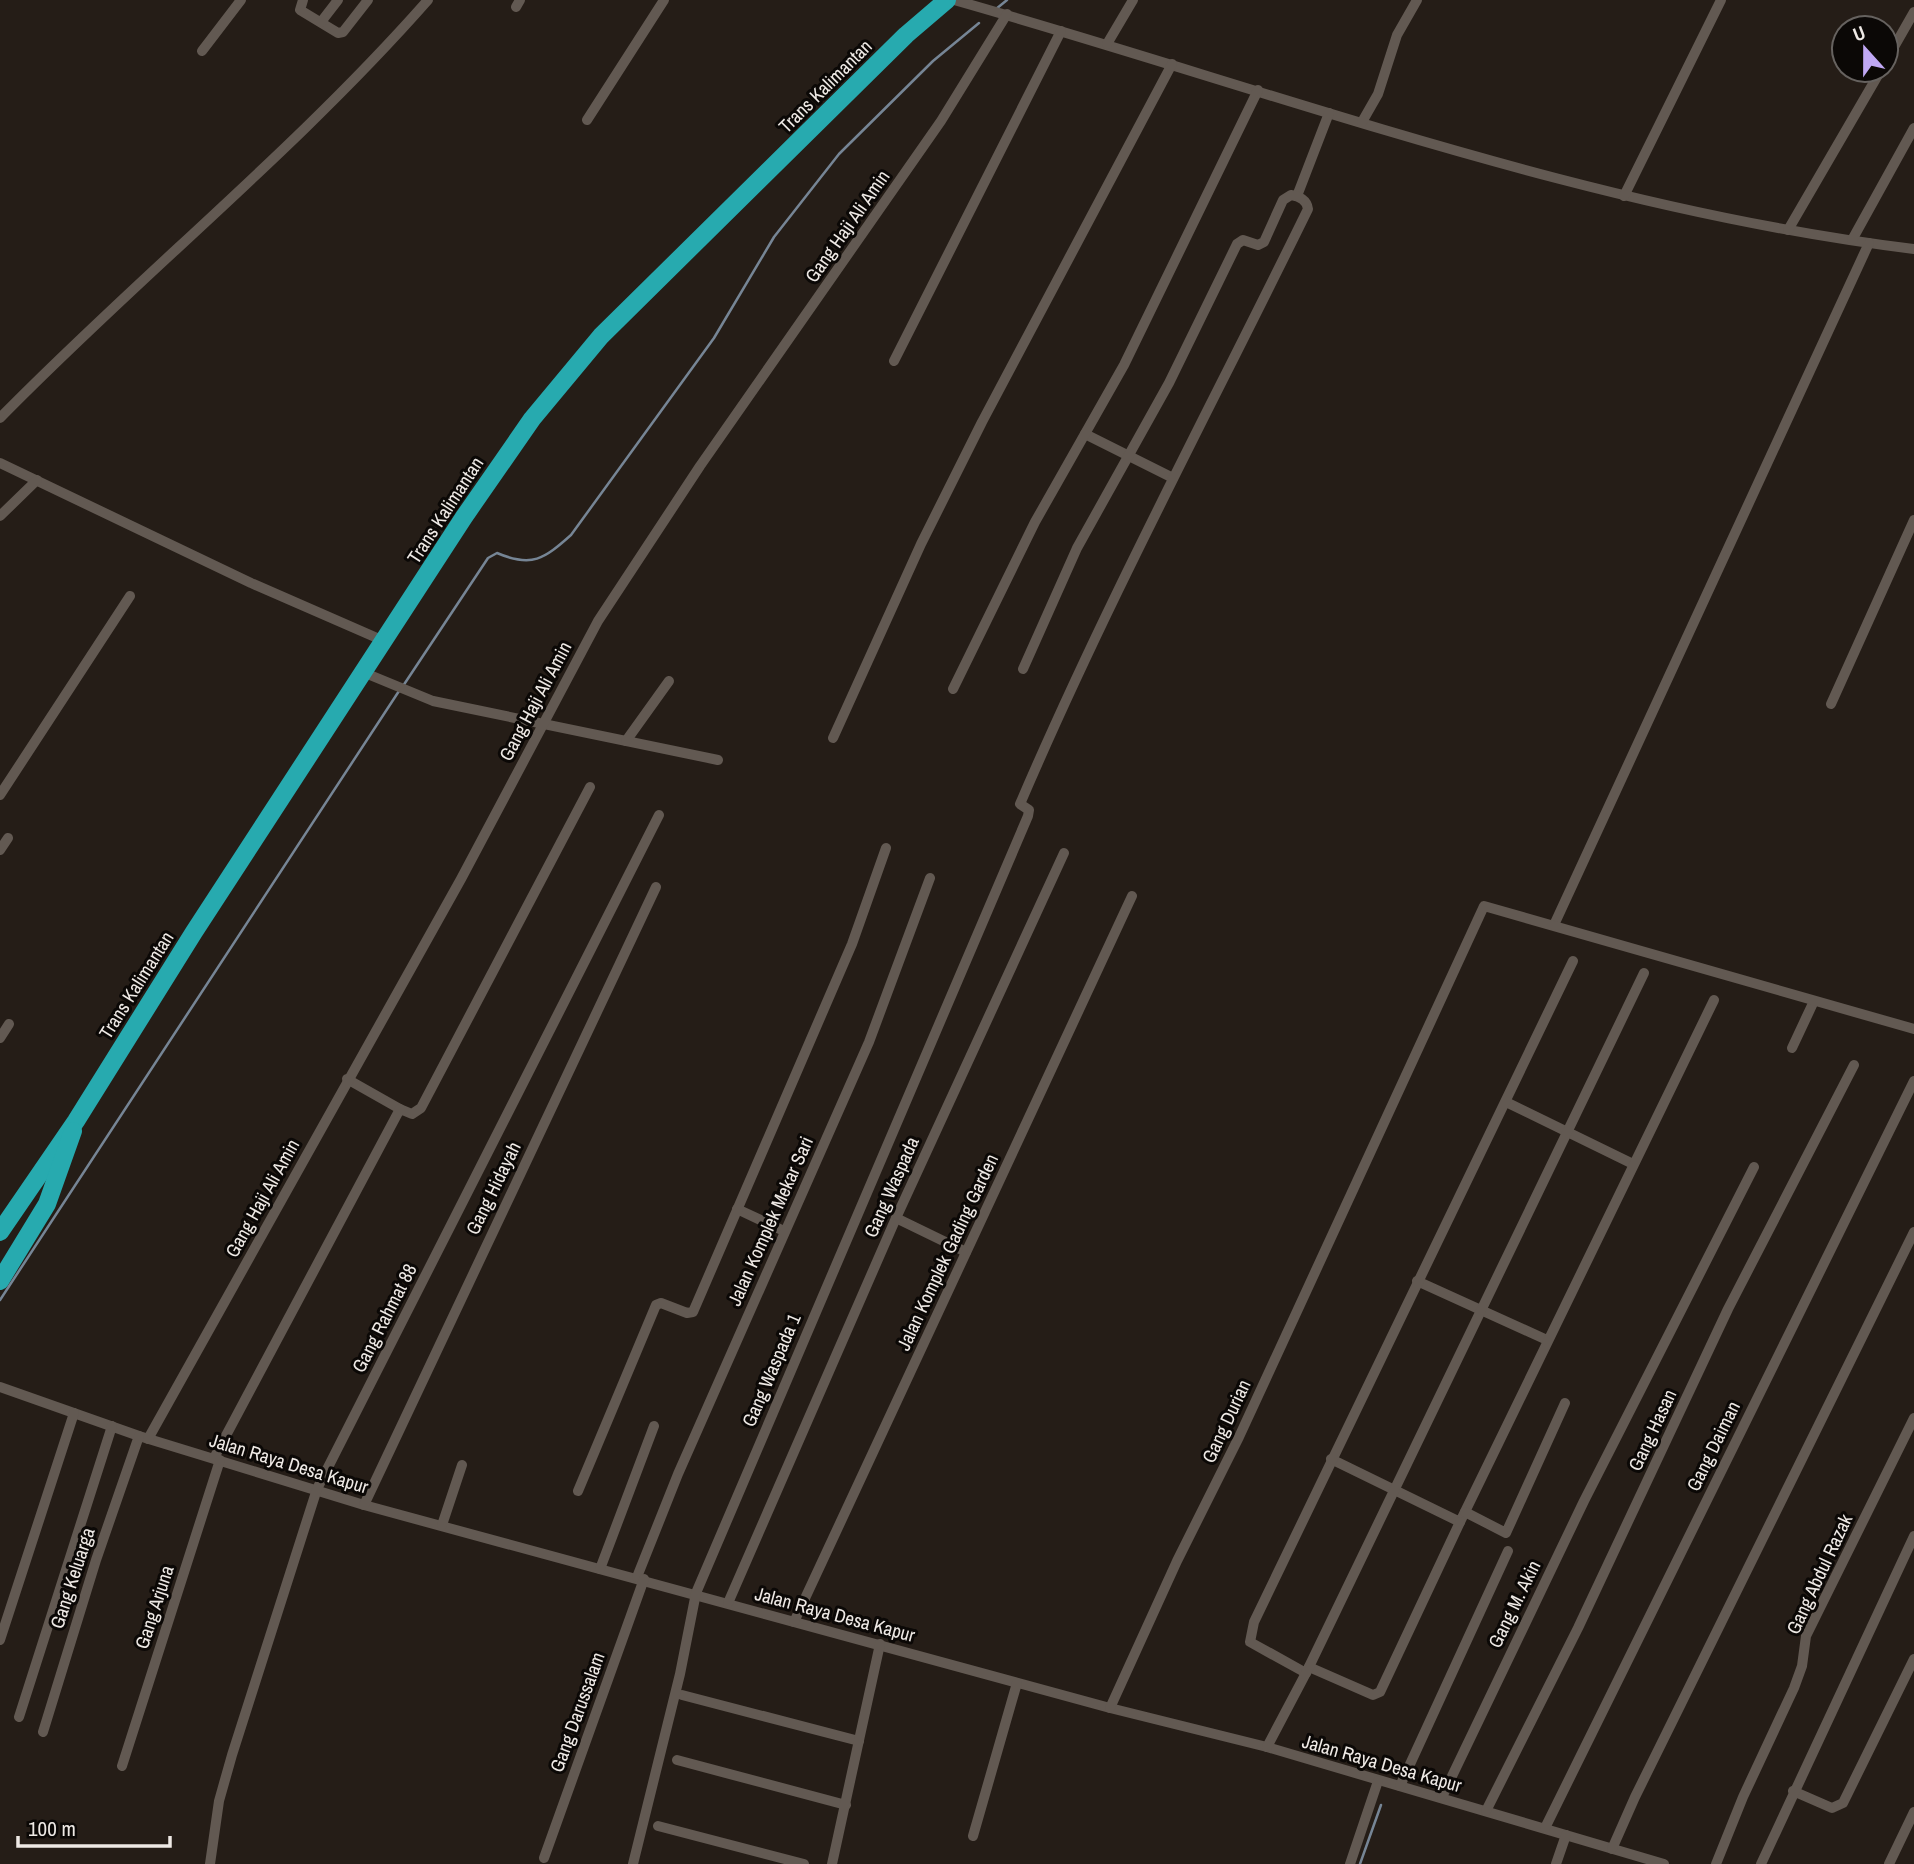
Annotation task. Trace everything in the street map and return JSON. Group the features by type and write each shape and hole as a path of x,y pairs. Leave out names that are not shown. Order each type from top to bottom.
{"highway":[{"name":"Trans Kalimantan","path":"0,1232 76,1121 194,932 495,471 576,364 646,290 906,35 947,0"},
{"name":"Trans Kalimantan","path":"0,1280 47,1204 67,1155 76,1121"}],"street":[{"path":"202,51 241,0"},
{"path":"303,0 300,10 338,33 343,32 368,0"},
{"path":"321,22 338,0"},
{"path":"0,418 155,267 287,149 352,84 428,0"},
{"path":"587,120 664,0"},
{"path":"954,0 1329,113 1625,196 1788,230 1914,249"},
{"path":"1107,44 1133,0"},
{"path":"1362,122 1378,94 1397,35 1417,0"},
{"path":"1625,196 1687,57 1721,0"},
{"path":"1900,36 1914,12"},
{"name":"Gang Haji Ali Amin","path":"143,1437 461,879 541,723 621,582 941,121 1004,13"},
{"path":"894,361 1061,31"},
{"path":"833,738 921,544 982,422 1171,64"},
{"path":"1788,230 1873,84"},
{"path":"953,689 1035,522 1124,365 1258,90"},
{"path":"1297,196 1329,113"},
{"path":"1852,240 1914,128"},
{"path":"1023,668 1077,548 1129,456 1237,244 1243,240 1261,244 1283,200 1291,195 1306,201 1308,209 1214,402 1172,478 1129,456 1085,434"},
{"path":"1869,243 1554,925 1914,1029"},
{"path":"0,463 251,583 384,641"},
{"name":"Gang Waspada 1","path":"633,1864 680,1674 696,1593 1028,816 1029,810 1020,804 1172,478"},
{"path":"0,516 37,480"},
{"path":"1831,705 1914,520"},
{"path":"0,795 130,596"},
{"path":"365,673 398,690 433,701 718,760"},
{"path":"626,741 669,681"},
{"path":"347,1079 412,1114 421,1108 590,787"},
{"name":"Gang Rahmat 88","path":"210,1864 219,1801 229,1765 317,1489 659,815"},
{"path":"0,850 8,838"},
{"path":"578,1491 656,1305 661,1303 687,1313 693,1312 852,944 886,848"},
{"name":"Gang Waspada","path":"728,1603 896,1218 1064,853"},
{"name":"Jalan Komplek Mekar Sari","path":"640,1578 678,1474 869,1042 930,878"},
{"name":"Gang Hidayah","path":"364,1505 656,887"},
{"name":"Jalan Komplek Gading Garden","path":"794,1622 1132,897"},
{"name":"Gang Durian","path":"1110,1708 1484,906 1554,925"},
{"path":"1573,961 1331,1459 1249,1637 1254,1645 1307,1670 1373,1695 1380,1692 1546,1340 1714,1000"},
{"path":"1267,1747 1569,1132 1644,972"},
{"path":"1792,1048 1814,1001"},
{"path":"0,1038 9,1024"},
{"name":"Gang Hasan","path":"1486,1811 1578,1628 1728,1309 1854,1065"},
{"name":"Gang Daiman","path":"1545,1828 1914,1081"},
{"path":"1506,1102 1633,1164"},
{"name":"Gang Arjuna","path":"122,1766 217,1459 400,1109"},
{"name":"Gang M. Akin","path":"1442,1797 1543,1583 1754,1167"},
{"path":"737,1209 784,1231"},
{"path":"896,1218 966,1252"},
{"path":"1612,1849 1635,1797 1914,1232"},
{"path":"1417,1281 1546,1340"},
{"name":"Jalan Raya Desa Kapur","path":"0,1387 143,1437 364,1505 696,1593 1110,1708 1267,1747 1659,1863"},
{"path":"1331,1459 1393,1491 1506,1533 1565,1403"},
{"path":"0,1640 74,1413"},
{"name":"Gang Abdul Razak","path":"1716,1864 1743,1797 1794,1688 1802,1666 1806,1636 1914,1418"},
{"path":"19,1717 112,1426"},
{"path":"600,1569 654,1426"},
{"name":"Gang Keluarga","path":"43,1732 96,1560 143,1437"},
{"path":"442,1525 462,1465"},
{"path":"1761,1864 1914,1536"},
{"path":"1400,1786 1508,1551"},
{"name":"Gang Darussalam","path":"544,1858 640,1578"},
{"path":"832,1864 880,1644"},
{"path":"1793,1791 1832,1808 1841,1805 1914,1659"},
{"path":"973,1836 1017,1683"},
{"path":"682,1695 859,1741"},
{"path":"677,1760 846,1805"},
{"path":"1350,1864 1378,1781"},
{"path":"1889,1864 1914,1812"},
{"path":"658,1826 804,1864"},
{"path":"1556,1864 1566,1835"}],"waterway":[{"path":"996,9 1007,0"},
{"path":"403,686 488,558 497,553 520,560 537,559 571,535 714,338 774,237 839,154 933,61 979,23"},
{"path":"0,1300 399,691"},
{"path":"1360,1864 1381,1805"}]}
